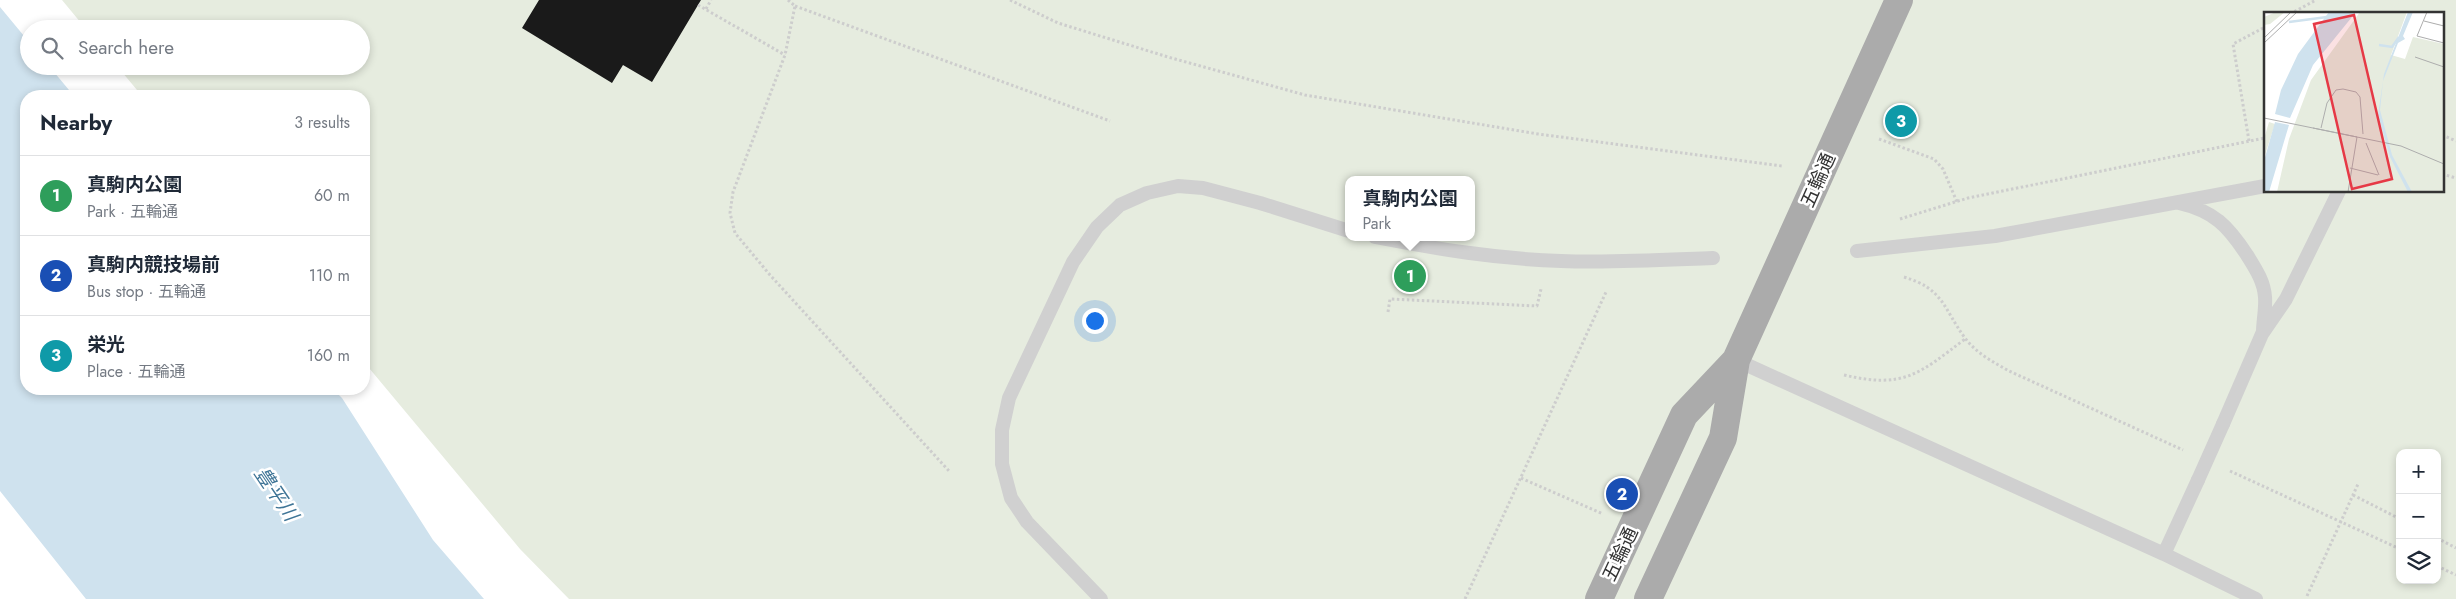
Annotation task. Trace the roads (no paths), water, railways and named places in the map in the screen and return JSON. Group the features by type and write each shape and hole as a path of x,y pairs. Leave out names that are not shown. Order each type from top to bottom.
{"main road":[{"name":"五輪通","path":"1648,599 1723,438 1736,360 1899,0"},
{"name":"五輪通","path":"1599,599 1684,415 1736,360"}],"lane":[{"path":"1102,599 1027,522 1011,498 1002,464 1002,430 1009,398 1074,262 1083,248 1097,227 1120,205 1147,193 1178,186 1203,188 1260,203 1345,230"},
{"path":"1857,250 1994,236 2173,201 2264,186"},
{"path":"2164,554 2262,334 2286,299 2339,192"},
{"path":"2173,201 2198,207 2215,217 2231,230 2260,274 2265,297 2262,334"},
{"path":"1401,241 1498,256 1560,261 1713,258"},
{"path":"1736,360 2164,554 2256,599"}],"water":[{"name":"豊平川","path":"0,7 20,31 20,75 56,75 69,90 20,90 20,395 339,395 433,540 484,599 86,599 0,491"}],"place":[{"name":"栄光","path":"1901,121"},
{"name":"真駒内公園","path":"1410,276"},
{"name":"真駒内競技場前","path":"1622,494"}]}
